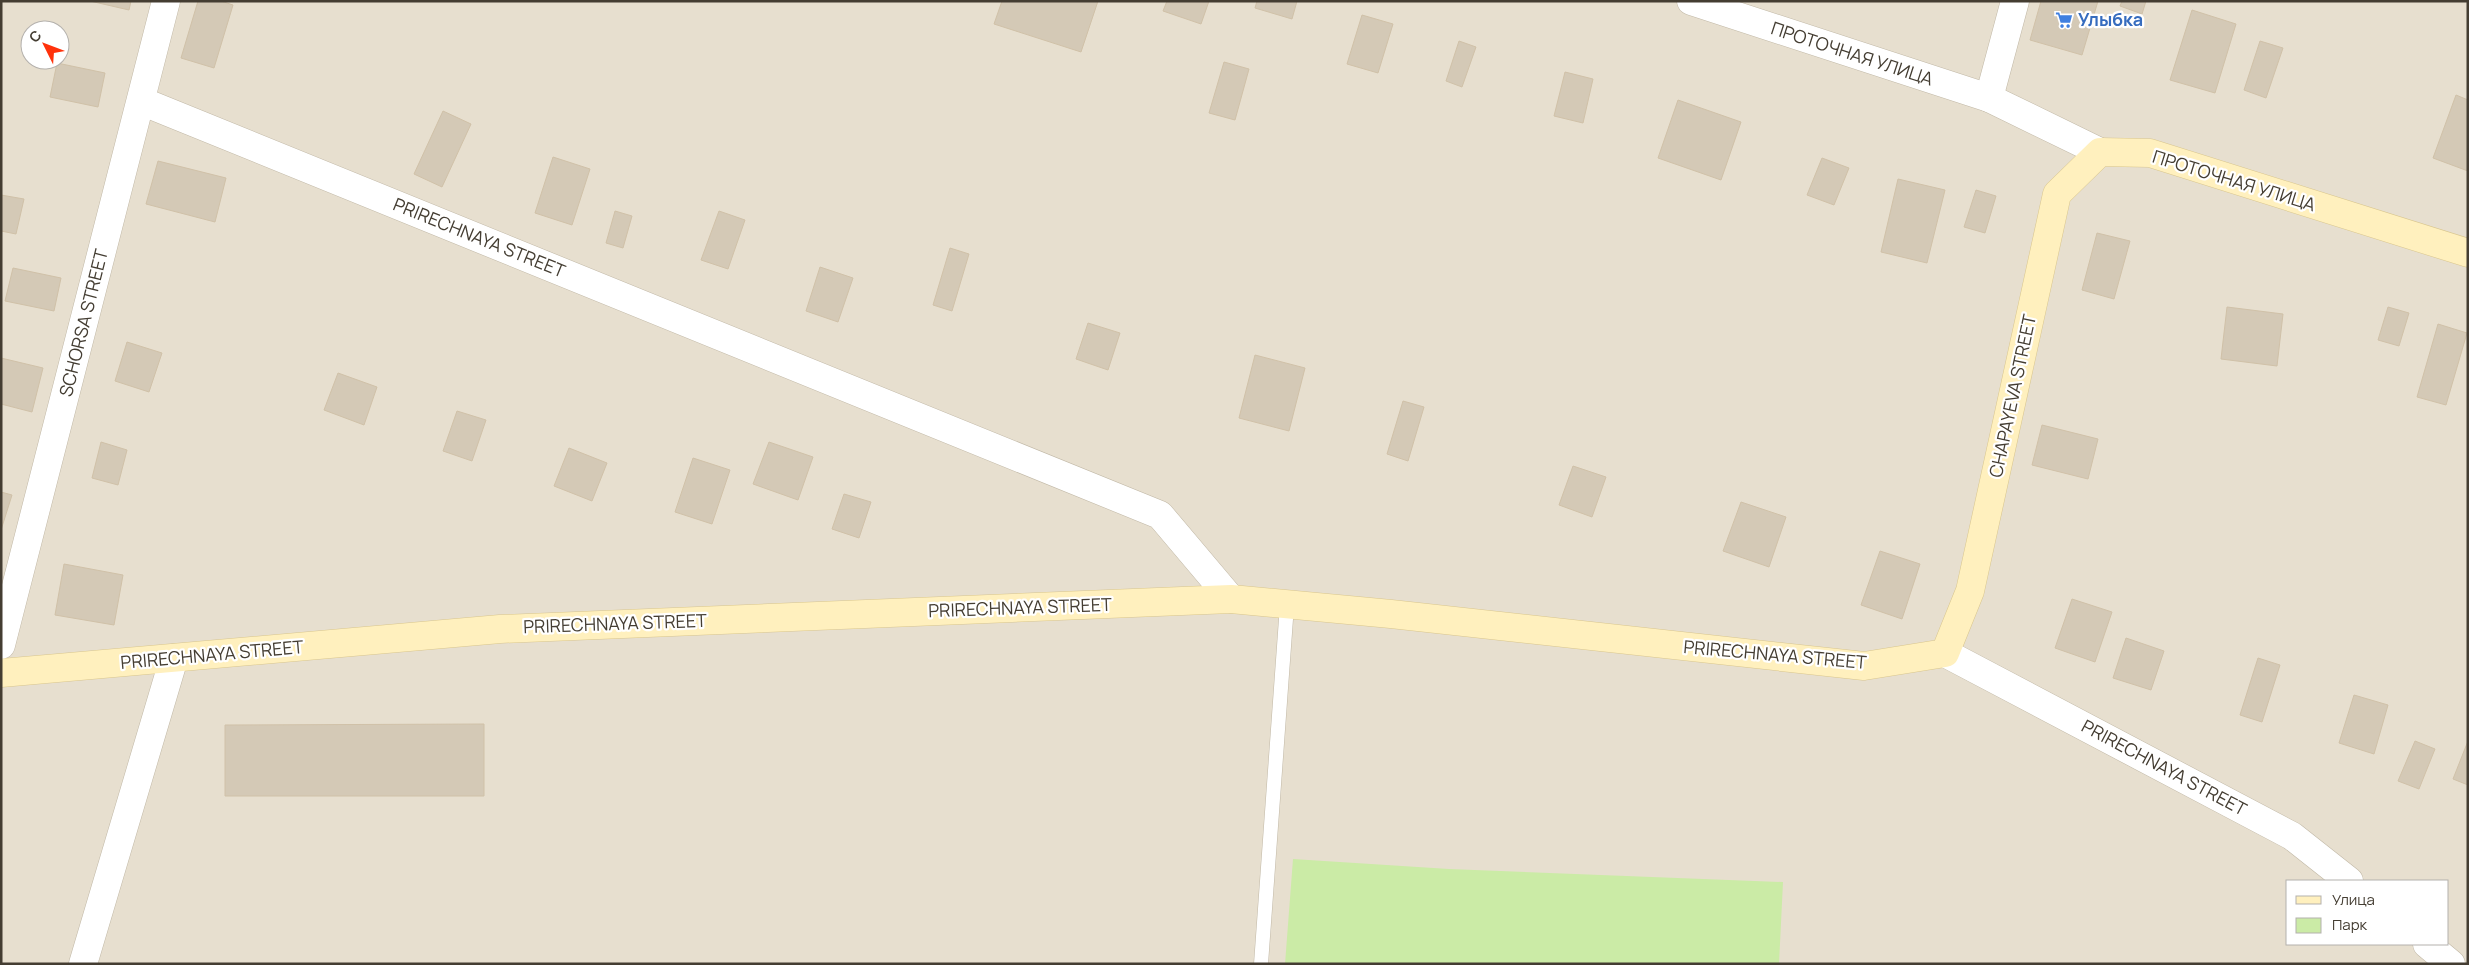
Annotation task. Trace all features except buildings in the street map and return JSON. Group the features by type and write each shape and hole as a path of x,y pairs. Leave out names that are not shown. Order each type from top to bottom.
{"street":[{"name":"SCHORSA STREET","path":"1,645 166,1"},
{"name":"ПРОТОЧНАЯ УЛИЦА","path":"1690,1 1989,98 2100,152 2150,154 2468,253"},
{"path":"1989,98 2015,1"},
{"name":"PRIRECHNAYA STREET","path":"141,101 1160,514 1231,599"},
{"name":"CHAPAYEVA STREET","path":"1945,652 1970,591 2057,194 2100,152"},
{"name":"PRIRECHNAYA STREET","path":"1,673 500,629 1231,599 1864,666 1945,652 2292,836 2348,880"},
{"path":"83,964 174,658"},
{"path":"2427,945 2451,964"}],"lane":[{"path":"1261,964 1287,604"}],"shaded area":[{"path":"1,1 2468,1 2468,964 1,964"}],"green space":[{"path":"1293,859 1449,869 1783,882 1779,964 1285,964"}],"place":[{"name":"Улыбка","path":"2064,20"}]}
